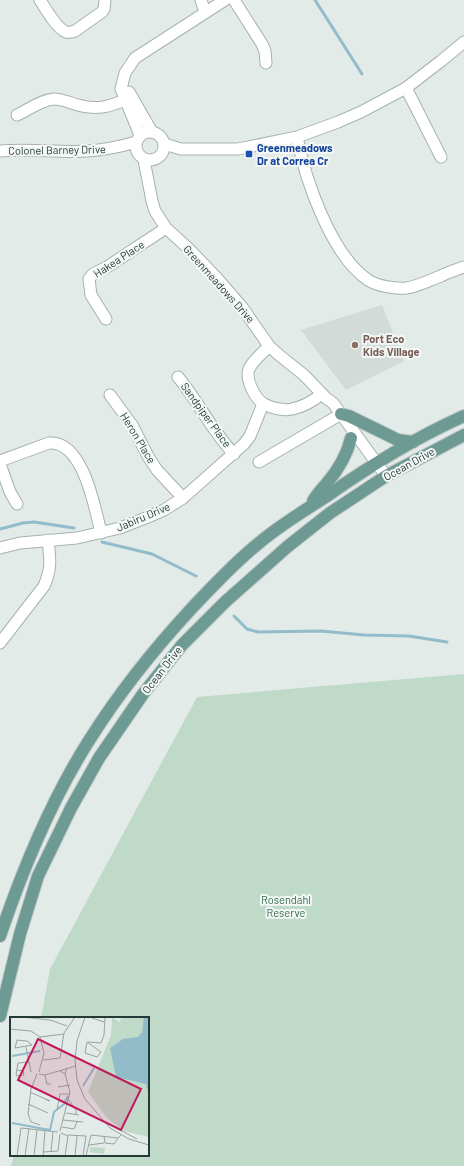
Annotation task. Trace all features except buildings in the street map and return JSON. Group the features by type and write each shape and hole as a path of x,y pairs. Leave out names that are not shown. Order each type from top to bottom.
{"main road":[{"path":"338,415 350,416 398,440 413,442"},
{"name":"Ocean Drive","path":"0,936 21,876 59,794 89,740 121,693 166,638 226,572 260,542 373,464 437,428 464,416"},
{"name":"Ocean Drive","path":"0,1016 24,920 38,876 71,808 99,758 143,694 182,644 225,602 287,547 318,523 383,478 464,435"},
{"path":"308,509 315,497 340,465 348,451 351,438"}],"street":[{"path":"40,0 60,28 65,32 70,33 75,32 102,12 104,9 105,0"},
{"path":"201,0 205,12"},
{"path":"128,99 135,120 139,157 149,160 159,157 164,148 160,136 152,132 121,89 128,66 134,58 224,0"},
{"path":"234,0 262,44 265,51 266,62"},
{"path":"164,148 238,149 297,137 361,112 406,88 464,42"},
{"path":"406,88 441,157"},
{"path":"17,116 52,99 92,108 102,108 128,99"},
{"path":"137,143 147,132 152,132"},
{"path":"297,137 304,168 325,221 342,252 355,269 369,280 384,286 406,288 420,285 464,268"},
{"name":"Colonel Barney Drive","path":"0,151 16,149 86,151 114,148 137,143"},
{"name":"Greenmeadows Drive","path":"149,160 149,188 155,211 166,228 216,277 242,307 269,346 304,375 324,396 333,403 351,438 373,464"},
{"name":"Hakea Place","path":"106,320 91,295 89,279 99,270 107,267 166,228"},
{"path":"269,346 252,364 248,376 251,388 263,404 279,409 290,410 324,396"},
{"name":"Sandpiper Place","path":"178,377 190,391 223,442 234,454"},
{"name":"Heron Place","path":"110,395 132,425 157,470 183,498"},
{"name":"Jabiru Drive","path":"0,548 20,543 77,538 101,533 148,518 164,510 183,498 234,454 250,436 263,404"},
{"path":"259,462 338,415"},
{"name":"Greenmeadows Drive","path":"338,415 383,478"},
{"path":"0,461 49,443 55,442 61,444 72,455 83,472 91,491 101,533"},
{"path":"0,464 10,492 17,504"},
{"path":"2,637 44,586 50,565 48,540"}],"shaded area":[{"name":"Port Eco Kids Village","path":"382,305 404,361 346,390 301,330"}],"green space":[{"name":"Rosendahl Reserve","path":"464,674 464,1166 11,1166 14,1156 149,1156 149,1017 41,1017 50,969 197,697"}],"waterway":[{"path":"315,0 362,74"},
{"path":"0,529 23,523 34,522 74,528"},
{"path":"102,542 152,554 196,576"},
{"path":"234,616 247,629 258,632 321,631 364,635 409,636 447,642"}],"place":[{"name":"Greenmeadows Dr at Correa Cr","path":"249,154"},
{"name":"Port Eco Kids Village","path":"355,345"}]}
